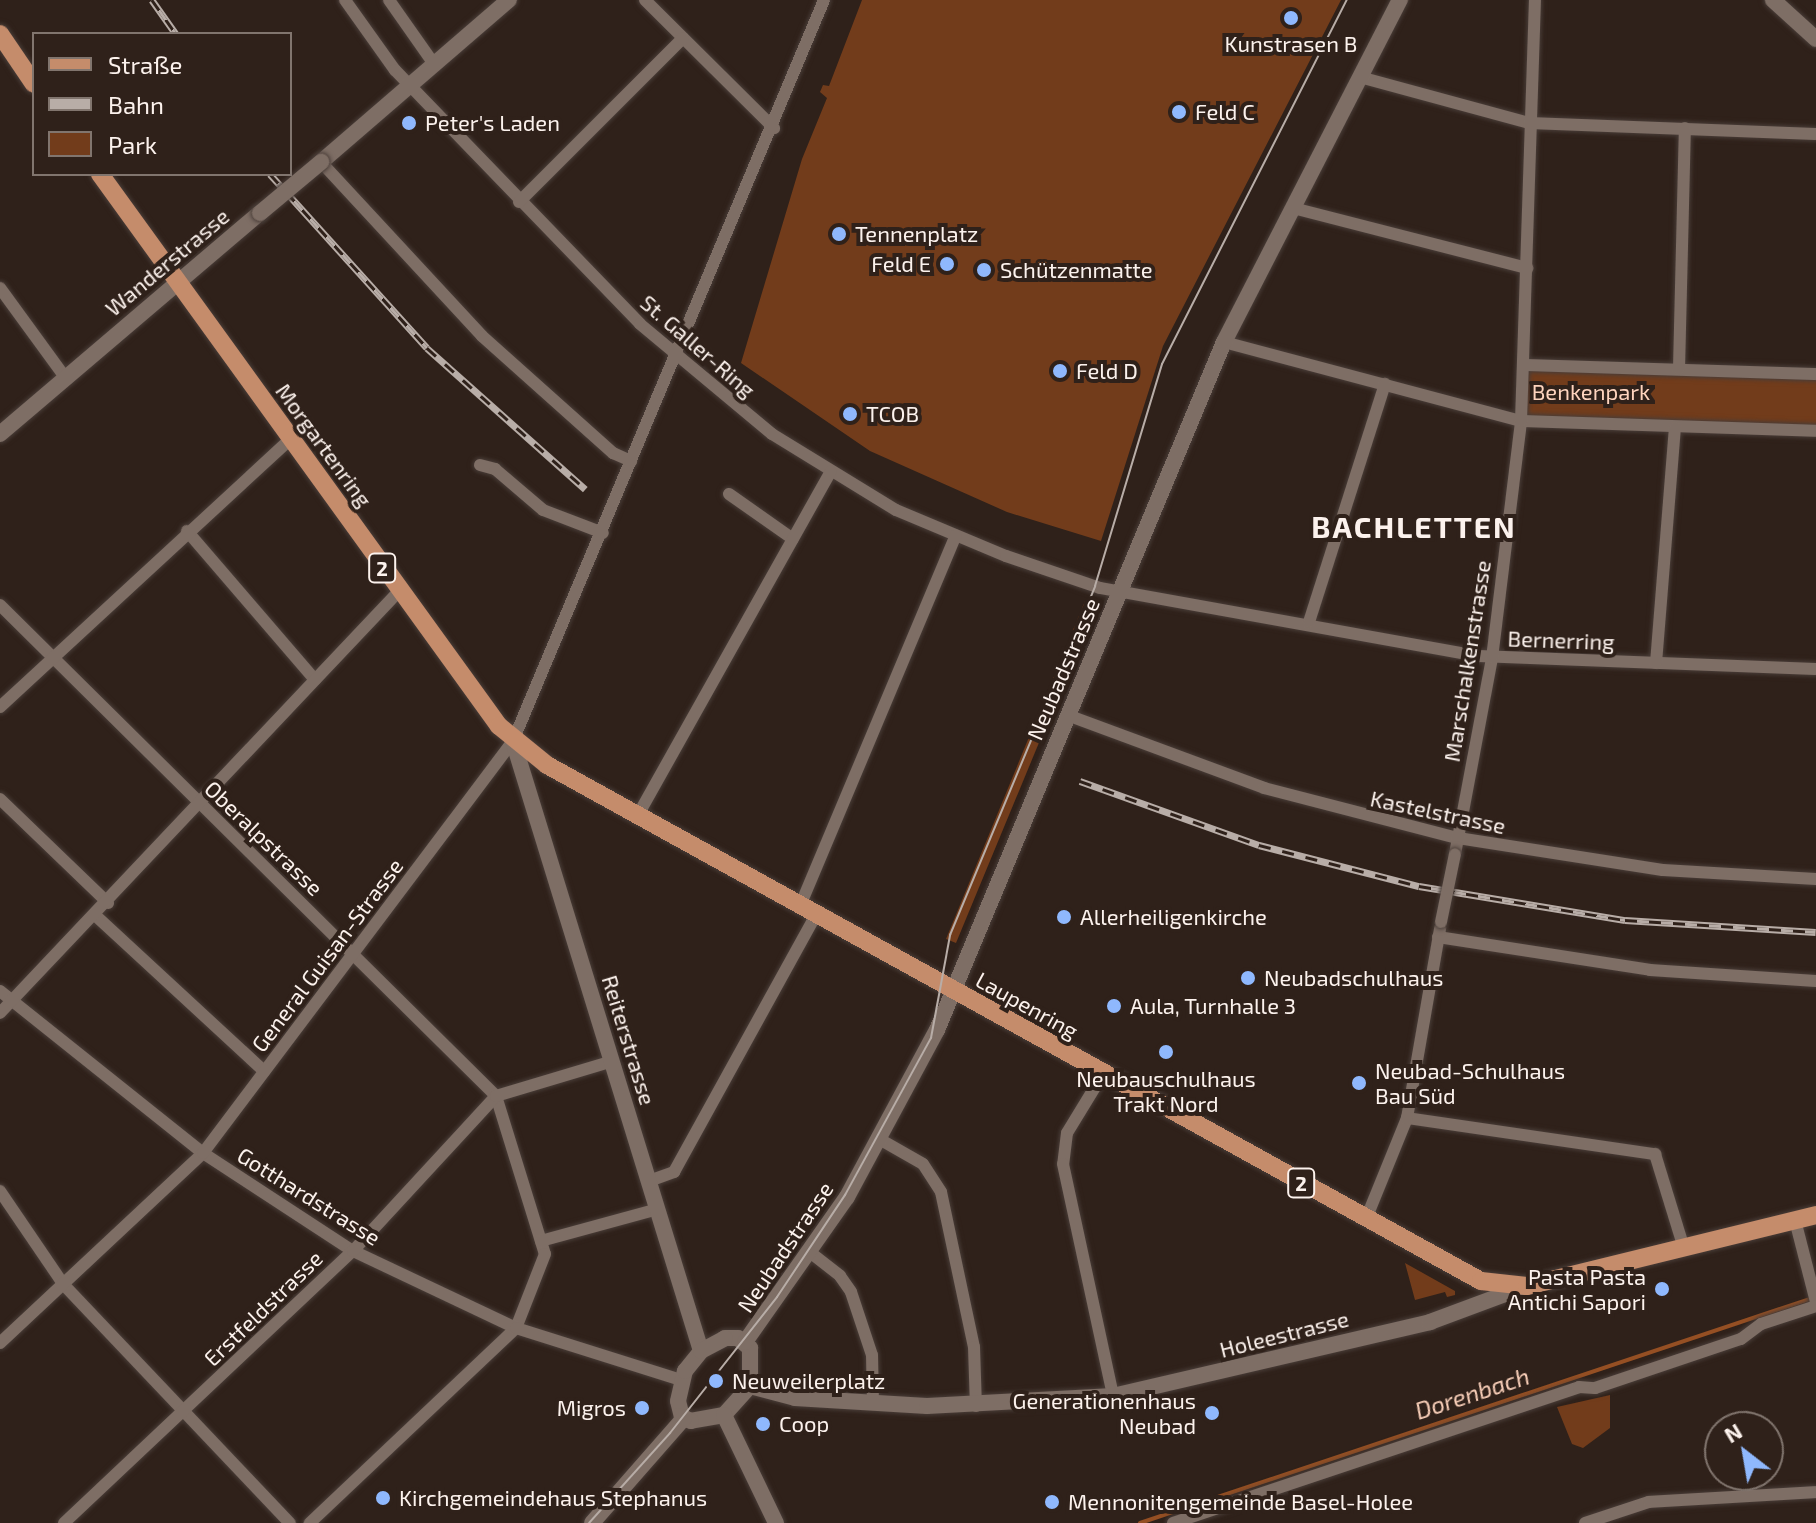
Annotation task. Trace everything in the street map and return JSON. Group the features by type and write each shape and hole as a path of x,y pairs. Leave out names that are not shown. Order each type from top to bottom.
{"main road":[{"path":"0,34 32,81"},
{"name":"Morgartenring","path":"101,176 289,440 513,741"},
{"name":"Laupenring","path":"513,741 638,815 1466,1275 1496,1285 1527,1286"},
{"name":"Holeestrasse","path":"1527,1286 1816,1215"}],"street":[{"name":"St. Galler-Ring","path":"345,0 410,85 519,202 676,355 772,434 896,510 956,535 1119,592"},
{"path":"389,0 434,64"},
{"name":"Wanderstrasse","path":"0,434 509,0"},
{"path":"645,0 774,128"},
{"name":"General Guisan-Strasse","path":"0,1343 203,1153 355,955 513,741 774,128 824,0"},
{"name":"Neubadstrasse","path":"745,1342 811,1253 881,1140 954,992 1224,342 1400,0"},
{"name":"Marschalkenstrasse","path":"1366,1219 1407,1118 1438,937 1492,658 1521,421 1535,0"},
{"path":"1773,0 1816,39"},
{"path":"519,202 683,38"},
{"path":"1360,77 1529,123 1816,134"},
{"path":"1679,369 1685,128"},
{"path":"321,162 482,336 613,453 631,461"},
{"path":"1293,208 1527,268"},
{"path":"0,288 65,377"},
{"path":"1224,342 1521,421 1816,431"},
{"path":"1524,365 1816,374"},
{"path":"1309,622 1385,384"},
{"path":"1656,663 1675,428"},
{"path":"0,707 289,440"},
{"path":"480,465 495,469 543,510 603,533"},
{"path":"638,815 831,471"},
{"path":"729,494 793,539"},
{"path":"187,531 315,680"},
{"path":"649,1181 674,1172 808,910 956,535"},
{"path":"0,1013 15,1003 399,591"},
{"name":"Bernerring","path":"1119,592 1309,622 1492,658 1816,669"},
{"name":"Oberalpstrasse","path":"0,605 496,1096 545,1254 516,1328"},
{"name":"Kastelstrasse","path":"1067,715 1264,788 1458,838 1663,870 1816,879"},
{"name":"Reiterstrasse","path":"513,741 701,1351"},
{"path":"0,799 108,903"},
{"path":"96,916 264,1071"},
{"path":"1438,937 1650,970 1816,981"},
{"name":"Gotthardstrasse","path":"0,991 203,1153 353,1251 516,1328 681,1380"},
{"path":"496,1096 613,1061"},
{"path":"1103,1074 1067,1133 1063,1164 1113,1396"},
{"name":"Erstfeldstrasse","path":"64,1523 353,1251 496,1096"},
{"path":"1407,1118 1655,1154 1684,1248"},
{"path":"881,1140 923,1164 941,1192 974,1347 976,1406"},
{"path":"0,1191 64,1285 290,1523"},
{"path":"541,1241 658,1209"},
{"path":"1173,1523 1198,1519 1579,1387 1595,1388 1712,1349 1815,1299 1795,1220"},
{"path":"811,1253 840,1276 851,1292 872,1355 873,1403"},
{"name":"Holeestrasse","path":"750,1386 795,1398 976,1406 1113,1396 1430,1322 1527,1286"},
{"path":"310,1523 516,1328"},
{"path":"725,1338 745,1342 753,1360 750,1386 724,1415 701,1422 684,1418 678,1401 681,1380 701,1351 725,1338"},
{"path":"724,1415 776,1523"},
{"path":"592,1523 684,1418"},
{"path":"1585,1523 1649,1502 1816,1492"}],"green space":[{"name":"Schützenmatte","path":"862,0 1341,0 1163,346 1101,541 1007,512 870,451 741,363 802,159 827,98 820,92 823,85 829,86"},
{"name":"Benkenpark","path":"1527,360 1816,369 1816,429 1525,421"},
{"path":"1085,601 1096,605 956,943 946,939"},
{"path":"1405,1263 1455,1291 1455,1295 1447,1297 1445,1292 1415,1300"},
{"path":"1610,1395 1610,1428 1583,1448 1572,1444 1557,1407"}],"waterway":[{"name":"Dorenbach","path":"1140,1523 1813,1298"}],"tram line":[{"path":"589,1523 670,1433 777,1297 845,1195 931,1038 950,935 1095,586 1162,364 1347,0"}],"railway":[{"path":"152,0 175,32"},
{"path":"272,176 427,348 585,489"},
{"path":"1080,781 1259,845 1419,886 1625,920 1816,932"}],"place":[{"name":"Kunstrasen B","path":"1291,18"},
{"name":"Feld C","path":"1179,112"},
{"name":"Peter's Laden","path":"409,123"},
{"name":"Tennenplatz","path":"839,234"},
{"name":"Feld E","path":"947,264"},
{"name":"Schützenmatte","path":"984,270"},
{"name":"Feld D","path":"1060,371"},
{"name":"TCOB","path":"850,414"},
{"name":"Allerheiligenkirche","path":"1064,917"},
{"name":"Neubadschulhaus","path":"1248,978"},
{"name":"Aula, Turnhalle 3","path":"1114,1006"},
{"name":"Neubauschulhaus Trakt Nord","path":"1166,1052"},
{"name":"Neubad-Schulhaus Bau Süd","path":"1359,1083"},
{"name":"Pasta Pasta Antichi Sapori","path":"1662,1289"},
{"name":"Neuweilerplatz","path":"716,1381"},
{"name":"Migros","path":"642,1408"},
{"name":"Generationenhaus Neubad","path":"1212,1413"},
{"name":"Coop","path":"763,1424"},
{"name":"Kirchgemeindehaus Stephanus","path":"383,1498"},
{"name":"Mennonitengemeinde Basel-Holee","path":"1052,1502"}],"district":[{"name":"BACHLETTEN","path":"1414,526"}]}
